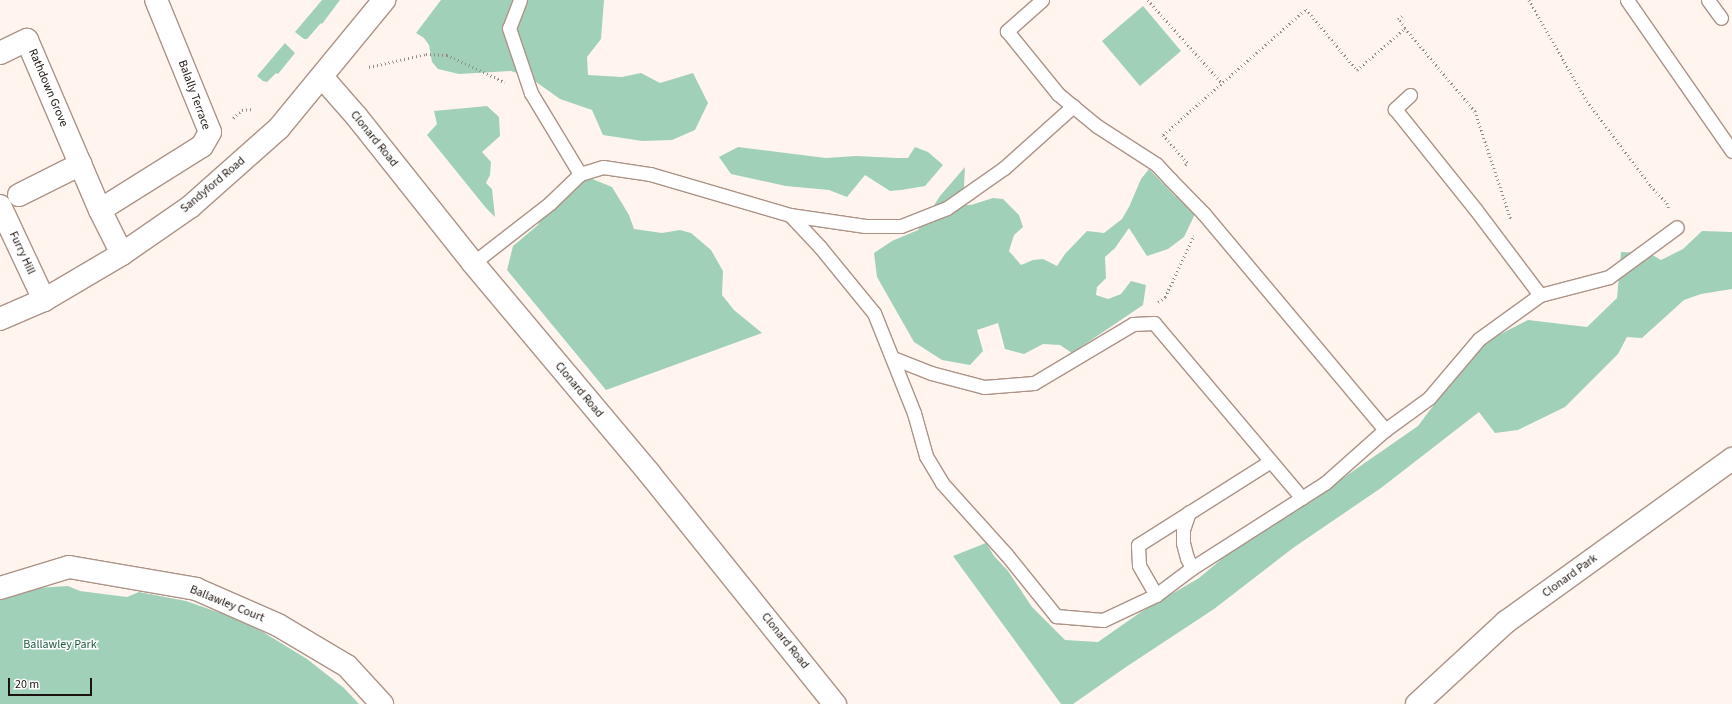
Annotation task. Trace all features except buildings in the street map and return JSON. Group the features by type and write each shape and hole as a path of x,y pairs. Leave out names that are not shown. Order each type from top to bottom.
{"street":[{"name":"Balally Terrace","path":"100,210 202,146 210,132 156,0"},
{"name":"Sandyford Road","path":"0,319 44,300 122,254 190,206 279,128 384,0"},
{"name":"Rathdown Grove","path":"0,53 28,40 100,210 122,254"},
{"name":"Clonard Road","path":"322,77 357,117 473,263 649,473 835,704"},
{"path":"19,195 80,164"},
{"name":"Furry Hill","path":"0,206 44,300"},
{"name":"Clonard Park","path":"1417,704 1506,622 1732,459"},
{"name":"Ballawley Court","path":"0,588 69,567 196,589 278,625 347,666 382,704"}],"lane":[{"path":"520,0 509,28 531,93 580,174"},
{"path":"1042,0 1007,31 1058,94 1097,126 1156,164 1204,214 1385,430"},
{"path":"1627,0 1732,152"},
{"path":"1708,0 1721,18"},
{"path":"1410,95 1396,109 1540,295"},
{"path":"473,263 550,203 580,174 603,167 650,174 790,215 865,226 901,226 947,208 953,204 1004,168 1073,106"},
{"path":"790,215 820,247 874,313 914,413 926,456 942,483 1006,554 1056,616 1103,620 1156,595 1192,568 1325,483 1385,430 1429,398 1479,339 1540,295 1609,277 1677,227"},
{"path":"893,358 931,373 984,387 1034,383 1133,324 1154,322 1302,498"},
{"path":"1156,595 1139,565 1138,545 1271,461"},
{"path":"1189,512 1183,528 1183,543 1187,558 1192,568"}],"path":[{"path":"1148,0 1222,83"},
{"path":"1529,0 1587,101 1651,186 1667,203 1677,227"},
{"path":"1187,163 1164,135 1306,9 1357,70 1405,28"},
{"path":"1403,15 1398,19 1475,111 1516,234 1503,246"},
{"path":"369,67 426,54 447,55 471,68 531,93"},
{"path":"1133,324 1165,297 1204,214"}],"green space":[{"path":"322,0 340,0 322,24 321,23 307,39 304,39 295,32"},
{"path":"441,0 604,0 601,39 587,57 588,75 622,77 641,73 660,83 693,73 708,103 695,130 672,140 642,141 603,135 592,110 560,99 529,77 511,71 459,74 438,69 432,62 429,45 424,38 416,33"},
{"path":"1143,6 1181,51 1140,86 1102,41"},
{"path":"285,43 295,53 278,74 276,73 267,82 263,81 257,76"},
{"path":"487,106 499,117 500,136 482,152 491,162 490,175 486,183 492,189 495,217 427,135 437,124 434,111"},
{"path":"738,147 826,158 856,156 908,158 915,147 928,152 943,165 925,186 901,190 890,191 865,175 847,197 829,190 786,186 731,174 719,157"},
{"path":"965,167 963,205 971,205 993,198 1003,199 1019,215 1023,227 1014,235 1009,251 1021,265 1033,260 1043,259 1057,266 1065,254 1087,231 1104,233 1122,219 1141,179 1149,169 1175,196 1196,212 1184,237 1168,249 1147,256 1129,228 1115,248 1105,257 1106,278 1097,287 1096,295 1108,299 1121,294 1131,281 1146,285 1143,305 1072,353 1060,345 1043,344 1024,354 1005,349 998,323 977,330 983,351 970,365 942,360 914,342 877,277 874,253 892,241 918,230 940,196"},
{"path":"580,174 612,187 629,215 634,229 662,233 680,230 691,233 711,250 723,271 722,295 734,310 762,333 606,390 507,270 513,246 538,225 550,203"},
{"path":"1702,231 1732,232 1732,289 1701,294 1684,300 1642,338 1627,337 1618,354 1565,407 1518,430 1495,433 1479,412 1381,488 1293,548 1214,609 1073,704 1061,704 953,556 986,543 994,556 1008,571 1032,607 1065,640 1098,642 1141,612 1199,578 1248,537 1320,494 1418,426 1479,345 1528,320 1587,327 1617,298 1621,252 1649,253 1661,260 1683,249"},
{"name":"Ballawley Park","path":"68,586 80,591 127,597 139,592 186,601 226,615 263,632 307,659 344,688 359,704 0,704 0,596 20,589"}]}
